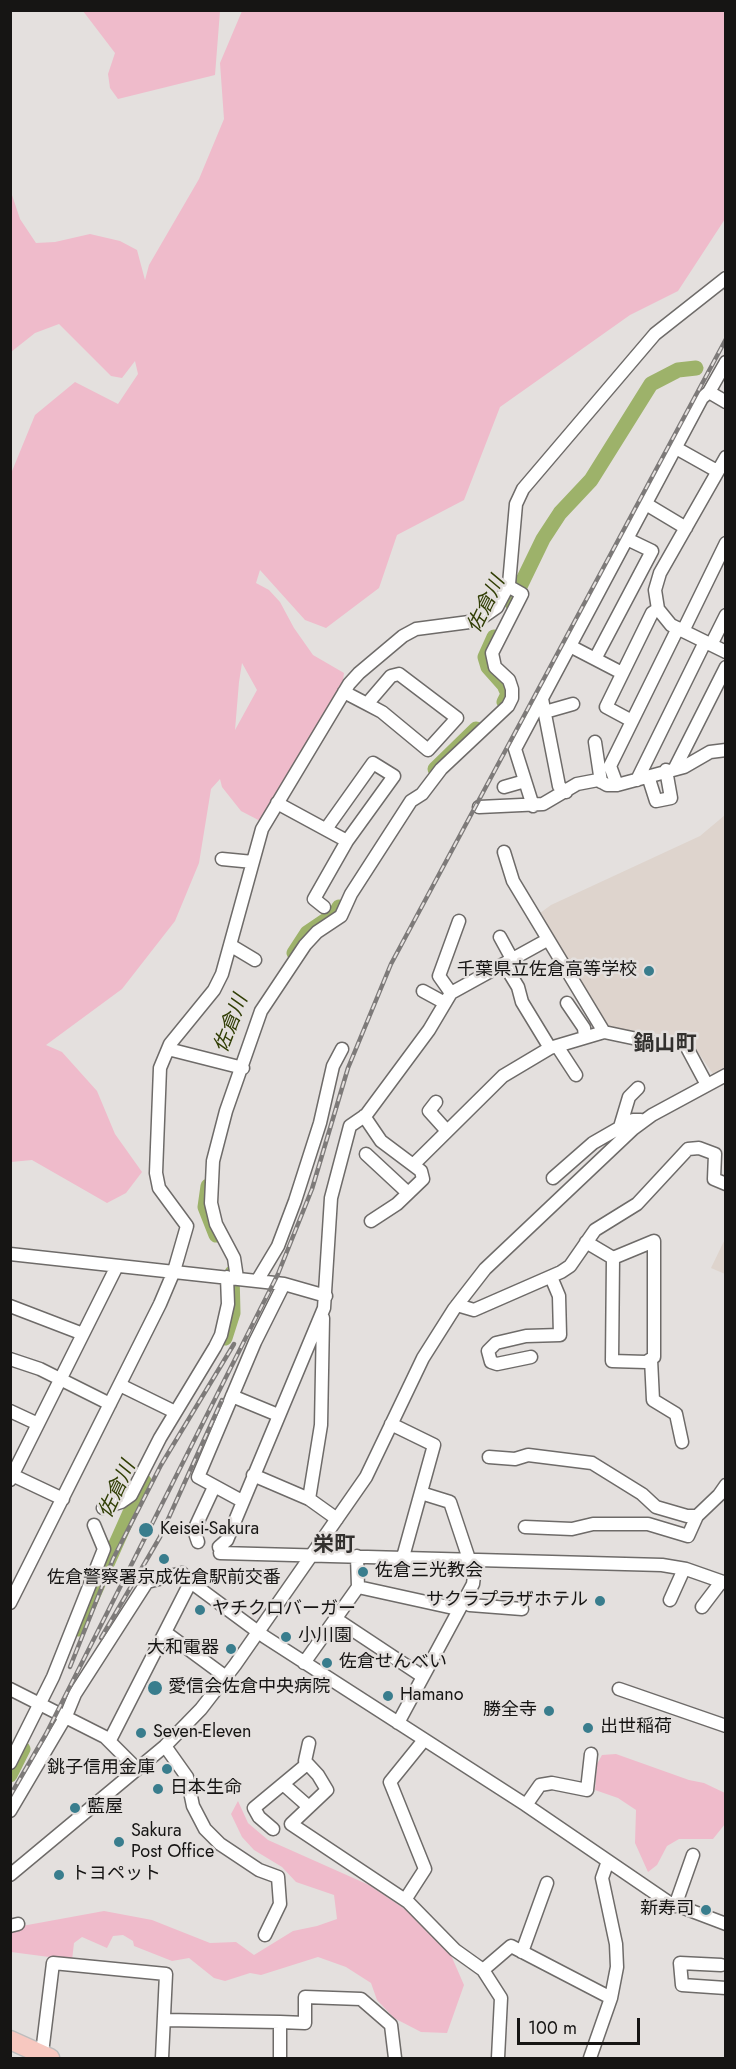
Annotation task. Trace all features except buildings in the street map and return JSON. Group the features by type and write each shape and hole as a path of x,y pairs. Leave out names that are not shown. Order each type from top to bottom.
{"highway":[{"path":"10,2040 46,2056"}],"street":[{"path":"12,1597 120,1385 174,1271 187,1226 159,1188 156,1173 160,1068 168,1049 214,990 222,974 262,829 344,692 359,673 403,636 426,626 477,621 497,607 508,586 516,504 523,489 648,341 726,278"},
{"path":"533,806 515,749 702,398 709,392 726,362"},
{"path":"709,392 726,402"},
{"path":"676,448 717,471"},
{"path":"726,457 660,573 655,590 658,609 664,618 680,630 726,652"},
{"path":"646,504 686,528"},
{"path":"595,659 652,551 627,538"},
{"path":"617,785 610,766 680,630 724,551"},
{"path":"103,1508 131,1496 175,1412 221,1335 234,1258 216,1224 211,1203 213,1161 238,1066 261,1011 304,945 316,932 341,916 351,894 411,801 433,783 441,769 508,706 512,698 512,689 509,680 495,667 492,653 522,594 508,586"},
{"path":"632,721 606,707 652,613 658,609"},
{"path":"642,778 708,643 726,615"},
{"path":"570,646 622,673"},
{"path":"642,778 656,801 671,798 671,769 726,667"},
{"path":"344,692 382,712 428,750 457,718 399,674 391,676 367,704"},
{"path":"542,699 559,786 566,792"},
{"path":"545,712 573,704"},
{"path":"479,807 533,806 566,792 577,784 598,780 617,785 671,769 710,752 722,750 726,738"},
{"path":"595,742 601,782"},
{"path":"324,907 314,899 347,841 394,776 374,763 326,830"},
{"path":"504,787 525,781"},
{"path":"277,803 347,841"},
{"path":"504,852 513,881 604,1032"},
{"path":"222,859 253,862"},
{"path":"448,998 439,976 459,921"},
{"path":"500,937 522,1002 553,1047 576,1075"},
{"path":"309,1499 321,1425 323,1311 326,1296 331,1198 347,1132 350,1126 363,1116 429,1030 448,998 547,940"},
{"path":"230,945 255,960"},
{"path":"423,991 448,998"},
{"path":"567,1003 584,1028 585,1037"},
{"path":"413,1165 493,1083 553,1047 585,1037 604,1032 661,1044 684,1042 707,1085"},
{"path":"168,1049 238,1066"},
{"path":"257,1281 278,1246 295,1201 320,1123 333,1066 342,1049"},
{"path":"11,1873 165,1746 201,1709 258,1633 366,1477 423,1358 457,1305 485,1269 646,1120 726,1075"},
{"path":"621,1128 629,1097 639,1088"},
{"path":"436,1102 429,1111 447,1131"},
{"path":"363,1116 387,1147 421,1171 423,1179 371,1221"},
{"path":"553,1178 593,1143 633,1120 646,1120"},
{"path":"457,1305 474,1310 551,1277 570,1266 586,1242 604,1222 637,1204 688,1149 699,1148 720,1154 714,1179 726,1184"},
{"path":"366,1154 408,1193"},
{"path":"654,1241 654,1357 646,1362 612,1360 613,1258 654,1241"},
{"path":"586,1242 613,1258"},
{"path":"10,1254 284,1284 326,1296"},
{"path":"63,1499 11,1476 117,1266"},
{"path":"531,1357 504,1363 491,1362 488,1351 491,1346 526,1336 560,1335 559,1296 551,1277"},
{"path":"243,1501 198,1477 255,1342 284,1284"},
{"path":"10,1306 83,1334"},
{"path":"323,1311 243,1501 226,1540 219,1550 312,1555 662,1565 684,1569 724,1582 702,1607"},
{"path":"504,1363 507,1354 505,1341"},
{"path":"10,1359 60,1379 110,1404"},
{"path":"651,1359 653,1400 676,1414 682,1442"},
{"path":"120,1385 175,1412"},
{"path":"232,1396 278,1415"},
{"path":"10,1411 38,1424"},
{"path":"392,1424 434,1445 403,1557"},
{"path":"489,1457 514,1459 528,1455 592,1463 642,1494 657,1507 687,1516 697,1515 721,1501 726,1485"},
{"path":"253,1475 309,1499 337,1519"},
{"path":"198,1542 194,1530 214,1486"},
{"path":"398,1723 473,1584 472,1559 450,1503 421,1493"},
{"path":"525,1527 572,1529 593,1524 648,1524 688,1536 697,1515"},
{"path":"10,1763 40,1705 104,1549 94,1525"},
{"path":"304,1663 357,1587 357,1556"},
{"path":"670,1600 684,1569"},
{"path":"10,1812 66,1716 75,1694 147,1582 182,1573"},
{"path":"110,1740 165,1632 193,1585 258,1633 526,1805 675,1906 726,1924"},
{"path":"357,1587 462,1605 522,1609"},
{"path":"336,1619 422,1676"},
{"path":"165,1632 226,1677"},
{"path":"10,1689 110,1740 137,1769"},
{"path":"619,1689 726,1726"},
{"path":"405,1900 425,1869 390,1782 424,1740"},
{"path":"309,1743 306,1751 307,1764 318,1775 327,1790 291,1824 405,1900 455,1950 483,1970 501,1998 498,2058"},
{"path":"165,1746 187,1777 193,1806 206,1829 220,1844 259,1870 278,1877 280,1904 265,1935"},
{"path":"526,1805 540,1785 552,1783 587,1790 591,1754"},
{"path":"273,1829 259,1817 254,1808 307,1764"},
{"path":"283,1784 309,1807"},
{"path":"675,1906 693,1855"},
{"path":"590,2058 611,1998 617,1967 616,1944 602,1878 608,1861"},
{"path":"522,1952 547,1883"},
{"path":"483,1970 511,1946 611,1998"},
{"path":"46,2056 53,1963 166,1974 162,2058"},
{"path":"721,1965 680,1963 682,1985 726,1988"},
{"path":"165,2020 305,2023 305,1996 361,2000 391,2025 396,2058"},
{"path":"280,2022 280,2058"}],"shaded area":[{"path":"83,11 220,11 215,75 118,99 110,88 108,74 115,53"},
{"path":"242,11 725,11 725,219 678,291 630,315 500,407 464,500 397,535 379,588 326,628 305,620 260,570 256,583 269,590 280,602 294,628 313,655 344,673 340,701 266,824 241,811 222,787 220,779 211,789 199,863 175,921 122,989 46,1045 62,1052 97,1091 115,1134 142,1172 126,1193 107,1203 32,1160 11,1162 10,476 35,415 75,382 118,404 138,374 135,361 122,378 111,376 59,324 35,333 11,352 10,189 20,219 36,243 55,242 90,234 120,241 137,250 145,280 149,265 199,179 224,119 220,63","holes":["242,663 257,690 235,730"]},
{"name":"千葉県立佐倉高等学校","path":"725,815 725,1067 713,1074 688,1038 607,1027 536,916 551,905 700,836"},
{"path":"725,1239 726,1274 711,1268"},
{"path":"616,1754 689,1780 704,1783 725,1793 725,1824 713,1839 679,1839 667,1846 657,1865 648,1872 635,1843 636,1810 618,1798 595,1790 597,1764 602,1755"},
{"path":"238,1801 248,1823 268,1840 369,1885 415,1916 447,1946 464,1985 447,2033 421,2032 394,2018 377,2000 371,1983 346,1967 318,1957 261,1975 250,1973 225,1981 214,1978 189,1958 172,1961 134,1946 133,1941 123,1935 113,1936 107,1948 82,1937 74,1943 72,1960 11,1952 11,1928 104,1911 152,1920 210,1943 236,1942 254,1955 293,1931 337,1919 334,1895 296,1882 282,1867 254,1850 242,1837 231,1814"}],"waterway":[{"name":"佐倉川","path":"512,603 543,539 560,513 591,480 651,384 678,370 696,368"},
{"name":"佐倉川","path":"494,637 485,657 488,667 504,685 508,694 504,702"},
{"name":"佐倉川","path":"435,769 476,729"},
{"name":"佐倉川","path":"294,953 307,933 335,914 339,907"},
{"name":"佐倉川","path":"208,1186 205,1207 216,1235"},
{"name":"佐倉川","path":"225,1338 233,1313 232,1273"},
{"name":"佐倉川","path":"78,1629 144,1481"},
{"name":"佐倉川","path":"10,1775 23,1749"}],"railway":[{"path":"10,1796 46,1734 278,1274 312,1189 348,1068 391,964 726,339"},
{"path":"70,1667 113,1559 161,1465 234,1344"},
{"path":"101,1638 160,1537 222,1400"}],"place":[{"name":"千葉県立佐倉高等学校","path":"649,971"},
{"name":"Keisei-Sakura","path":"146,1530"},
{"name":"佐倉警察署京成佐倉駅前交番","path":"164,1559"},
{"name":"佐倉三光教会","path":"363,1572"},
{"name":"サクラプラザホテル","path":"600,1601"},
{"name":"ヤチクロバーガー","path":"200,1610"},
{"name":"小川園","path":"286,1637"},
{"name":"大和電器","path":"231,1649"},
{"name":"佐倉せんべい","path":"327,1663"},
{"name":"愛信会佐倉中央病院","path":"155,1688"},
{"name":"Hamano","path":"388,1696"},
{"name":"勝全寺","path":"549,1711"},
{"name":"出世稲荷","path":"588,1728"},
{"name":"Seven-Eleven","path":"141,1733"},
{"name":"銚子信用金庫","path":"167,1769"},
{"name":"日本生命","path":"158,1789"},
{"name":"藍屋","path":"75,1808"},
{"name":"Sakura Post Office","path":"119,1842"},
{"name":"トヨペット","path":"59,1875"},
{"name":"新寿司","path":"706,1910"}],"district":[{"name":"鍋山町","path":"665,1045"},
{"name":"栄町","path":"334,1546"}]}
